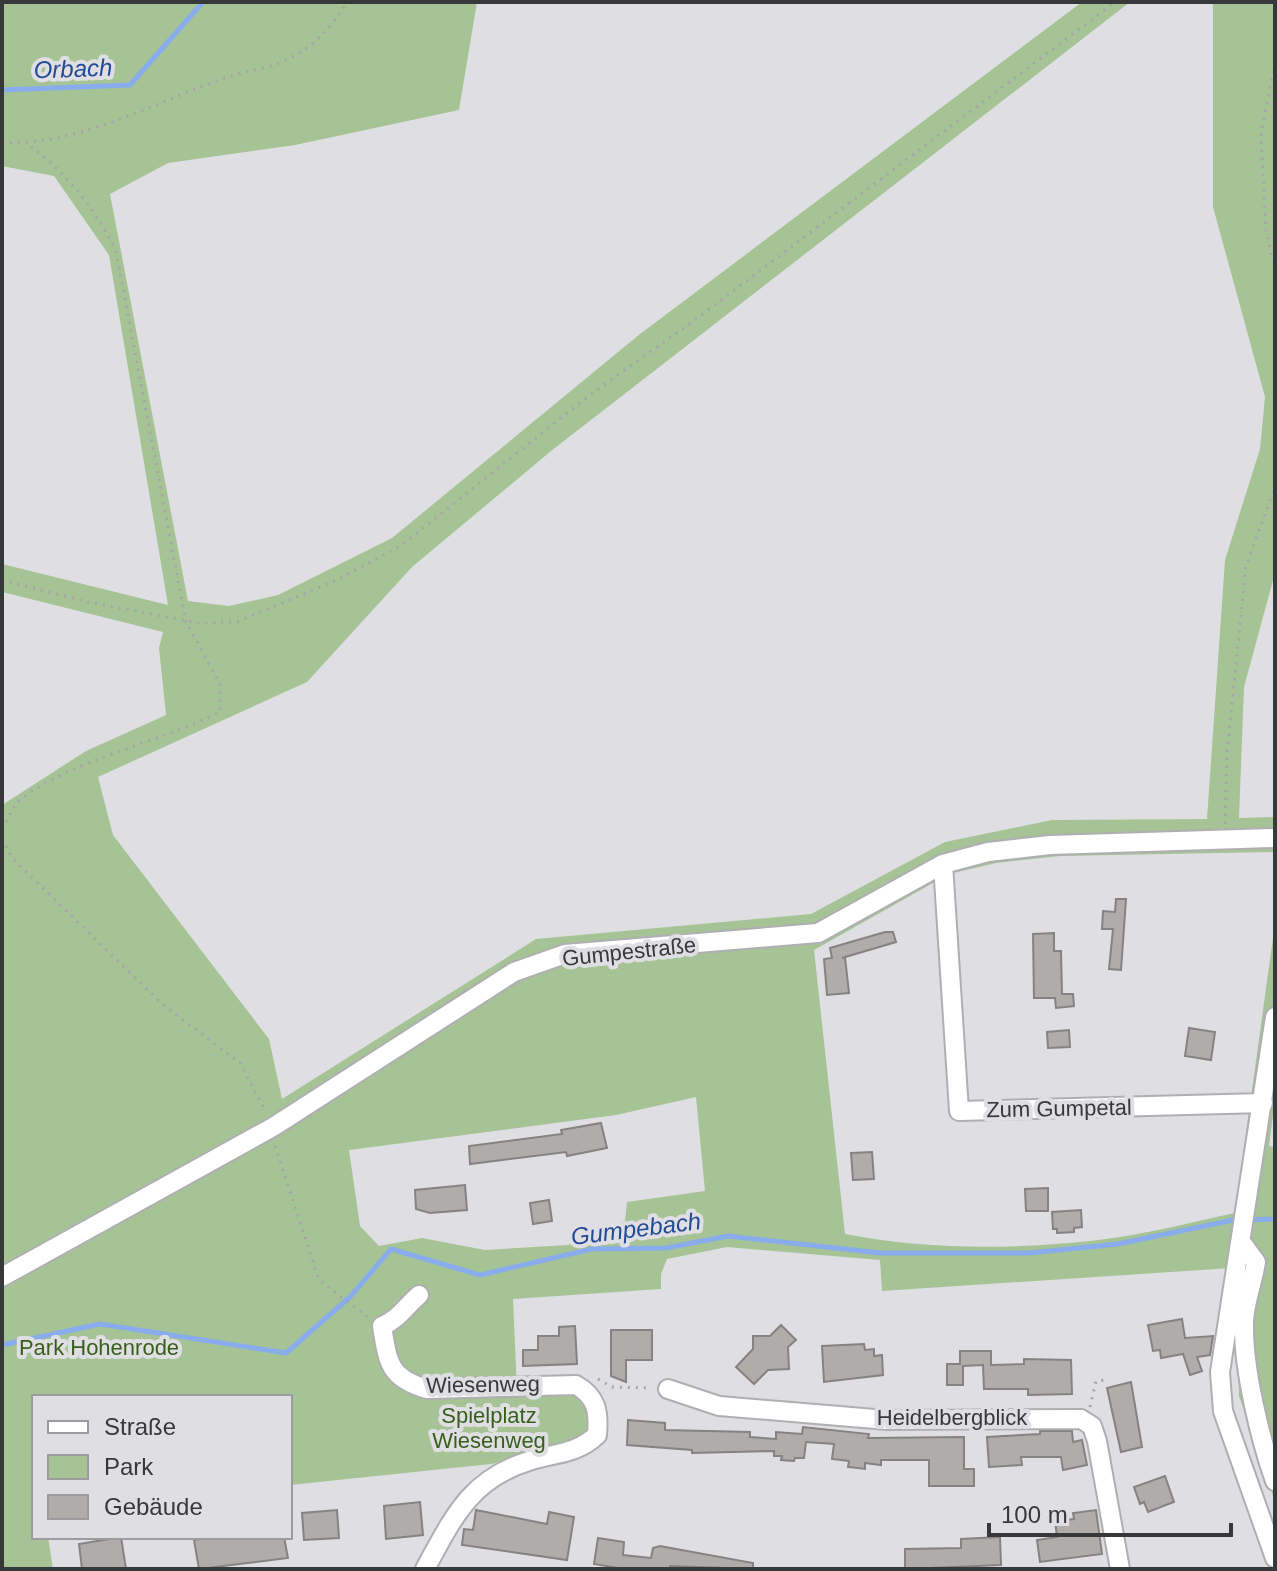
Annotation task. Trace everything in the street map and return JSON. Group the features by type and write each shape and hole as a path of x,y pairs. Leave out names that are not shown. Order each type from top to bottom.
{"street":[{"name":"Gumpestraße","path":"2,1277 274,1127 514,972 565,954 818,933 943,864 988,852 1050,845 1275,838"},
{"name":"Zum Gumpetal","path":"943,864 959,1111 1263,1103"},
{"path":"1275,1017 1243,1241 1220,1372 1223,1411 1275,1558"},
{"path":"1243,1241 1256,1262 1244,1320 1245,1339 1263,1449 1275,1481"},
{"name":"Wiesenweg","path":"419,1295 407,1303 397,1320 382,1326 390,1367 405,1383 427,1389 557,1383 576,1385 588,1392"},
{"name":"Heidelbergblick","path":"668,1389 719,1406 887,1420 1066,1417 1087,1423"},
{"path":"425,1569 464,1501 479,1485 526,1461 581,1450 597,1435 598,1415 588,1392"},
{"path":"1087,1423 1097,1441 1117,1569"}],"path":[{"path":"2,143 55,141 113,125 229,76 290,59 328,33 347,2"},
{"path":"2,580 83,601 186,622 237,622 275,609 402,545 591,394 692,322 1115,2"},
{"path":"1275,63 1261,133 1266,230 1275,270"},
{"path":"2,829 20,799 102,757 179,732 220,712 220,684 186,622 116,251 95,209 65,173 27,143"},
{"path":"1224,840 1227,753 1246,566 1275,487"},
{"path":"2,839 12,858 162,1004 240,1063 274,1127 274,1144 288,1177 307,1250 319,1280 359,1312"},
{"path":"588,1392 598,1379 612,1387 668,1389"},
{"path":"1087,1423 1096,1381 1105,1380"}],"green space":[{"path":"2,2 477,2 459,110 295,145 168,163 110,194 188,601 229,606 278,595 392,538 640,334 1082,2 1130,2 551,451 412,567 307,682 98,777 113,835 269,1039 282,1099 536,939 811,914 945,842 1052,820 1207,819 1225,560 1260,449 1265,397 1213,207 1213,2 1275,2 1275,573 1244,687 1239,818 1275,817 1275,852 1060,856 996,863 949,874 814,950 845,1234 947,1246 1018,1246 1135,1235 1235,1213 1275,923 1275,1100 1269,1146 1275,1147 1275,1502 1239,1396 1237,1327 1247,1267 882,1291 880,1260 727,1247 667,1259 661,1274 661,1289 513,1299 517,1391 573,1394 585,1401 592,1430 575,1444 491,1464 292,1485 292,1395 32,1395 32,1539 48,1539 53,1569 2,1569 2,805 86,751 166,715 159,648 163,632 2,592 2,564 168,605 109,255 54,176 2,166","holes":["696,1097 705,1191 627,1202 625,1221 568,1245 485,1250 422,1238 379,1246 360,1226 349,1150 616,1115"]}],"building":[{"path":"1116,899 1126,899 1121,970 1109,969 1113,929 1102,929 1103,911 1115,912"},
{"path":"893,932 896,942 845,957 849,993 827,995 824,959 832,958 830,948"},
{"path":"1054,933 1054,951 1061,951 1062,994 1073,994 1074,1006 1056,1008 1055,998 1034,998 1033,934"},
{"path":"1189,1028 1215,1032 1211,1060 1185,1056"},
{"path":"1069,1030 1070,1047 1048,1048 1047,1032"},
{"path":"601,1123 607,1148 567,1156 566,1152 470,1164 469,1146 562,1134 561,1130"},
{"path":"872,1152 874,1179 853,1180 851,1153"},
{"path":"465,1185 467,1210 430,1213 416,1209 415,1190"},
{"path":"1048,1188 1048,1211 1026,1211 1025,1189"},
{"path":"549,1200 552,1221 533,1224 530,1203"},
{"path":"1081,1210 1082,1227 1074,1228 1074,1232 1057,1233 1057,1229 1053,1229 1052,1212"},
{"path":"1182,1319 1185,1338 1213,1336 1210,1355 1197,1357 1202,1371 1190,1375 1183,1354 1161,1358 1160,1350 1153,1351 1148,1325"},
{"path":"781,1325 796,1340 788,1347 789,1369 768,1370 754,1384 736,1367 753,1349 753,1336 770,1336"},
{"path":"575,1326 577,1364 523,1366 523,1350 538,1350 538,1336 559,1336 559,1327"},
{"path":"611,1330 652,1330 652,1360 626,1360 626,1382 611,1376"},
{"path":"864,1344 865,1350 874,1349 874,1356 882,1355 883,1375 824,1382 822,1346"},
{"path":"960,1351 991,1351 991,1365 1024,1364 1024,1359 1071,1360 1072,1394 1028,1395 1028,1389 984,1389 983,1365 963,1366 963,1385 947,1385 947,1364 960,1364"},
{"path":"1131,1382 1142,1447 1121,1452 1107,1388"},
{"path":"628,1420 665,1423 665,1430 750,1432 750,1437 776,1439 776,1432 802,1434 803,1427 869,1434 868,1438 964,1437 964,1469 974,1469 974,1486 929,1486 929,1460 881,1460 881,1465 865,1463 865,1469 848,1467 849,1461 832,1459 834,1444 806,1442 804,1458 795,1458 794,1461 781,1460 782,1456 774,1456 774,1451 692,1453 692,1450 627,1445"},
{"path":"1040,1431 1072,1431 1073,1442 1082,1440 1087,1465 1063,1470 1061,1457 1021,1457 1022,1465 989,1467 987,1437 1040,1434"},
{"path":"1165,1476 1174,1502 1148,1512 1144,1502 1140,1504 1134,1487"},
{"path":"420,1502 423,1535 386,1539 384,1506"},
{"path":"337,1510 339,1538 304,1540 302,1513"},
{"path":"476,1510 547,1524 549,1512 574,1517 567,1560 462,1545 464,1529 473,1530"},
{"path":"1096,1510 1102,1554 1040,1562 1037,1540 1057,1537 1055,1521 1074,1519 1073,1513"},
{"path":"1000,1537 1001,1565 905,1569 905,1549 961,1548 961,1539"},
{"path":"598,1538 624,1542 623,1555 651,1558 653,1548 660,1546 753,1563 753,1569 670,1566 670,1569 624,1569 594,1564"},
{"path":"121,1539 126,1569 82,1569 79,1544"},
{"path":"284,1539 288,1558 199,1569 194,1540"}],"waterway":[{"name":"Orbach","path":"2,90 130,85 203,2"},
{"name":"Gumpebach","path":"2,1345 100,1324 286,1353 350,1297 391,1249 480,1275 592,1249 666,1248 728,1236 880,1253 1029,1253 1118,1244 1238,1219"},
{"name":"Gumpebach","path":"1248,1220 1275,1219"}],"park label":[{"name":"Park Hohenrode","path":"99,1347"},
{"name":"Spielplatz Wiesenweg","path":"489,1428"}]}
